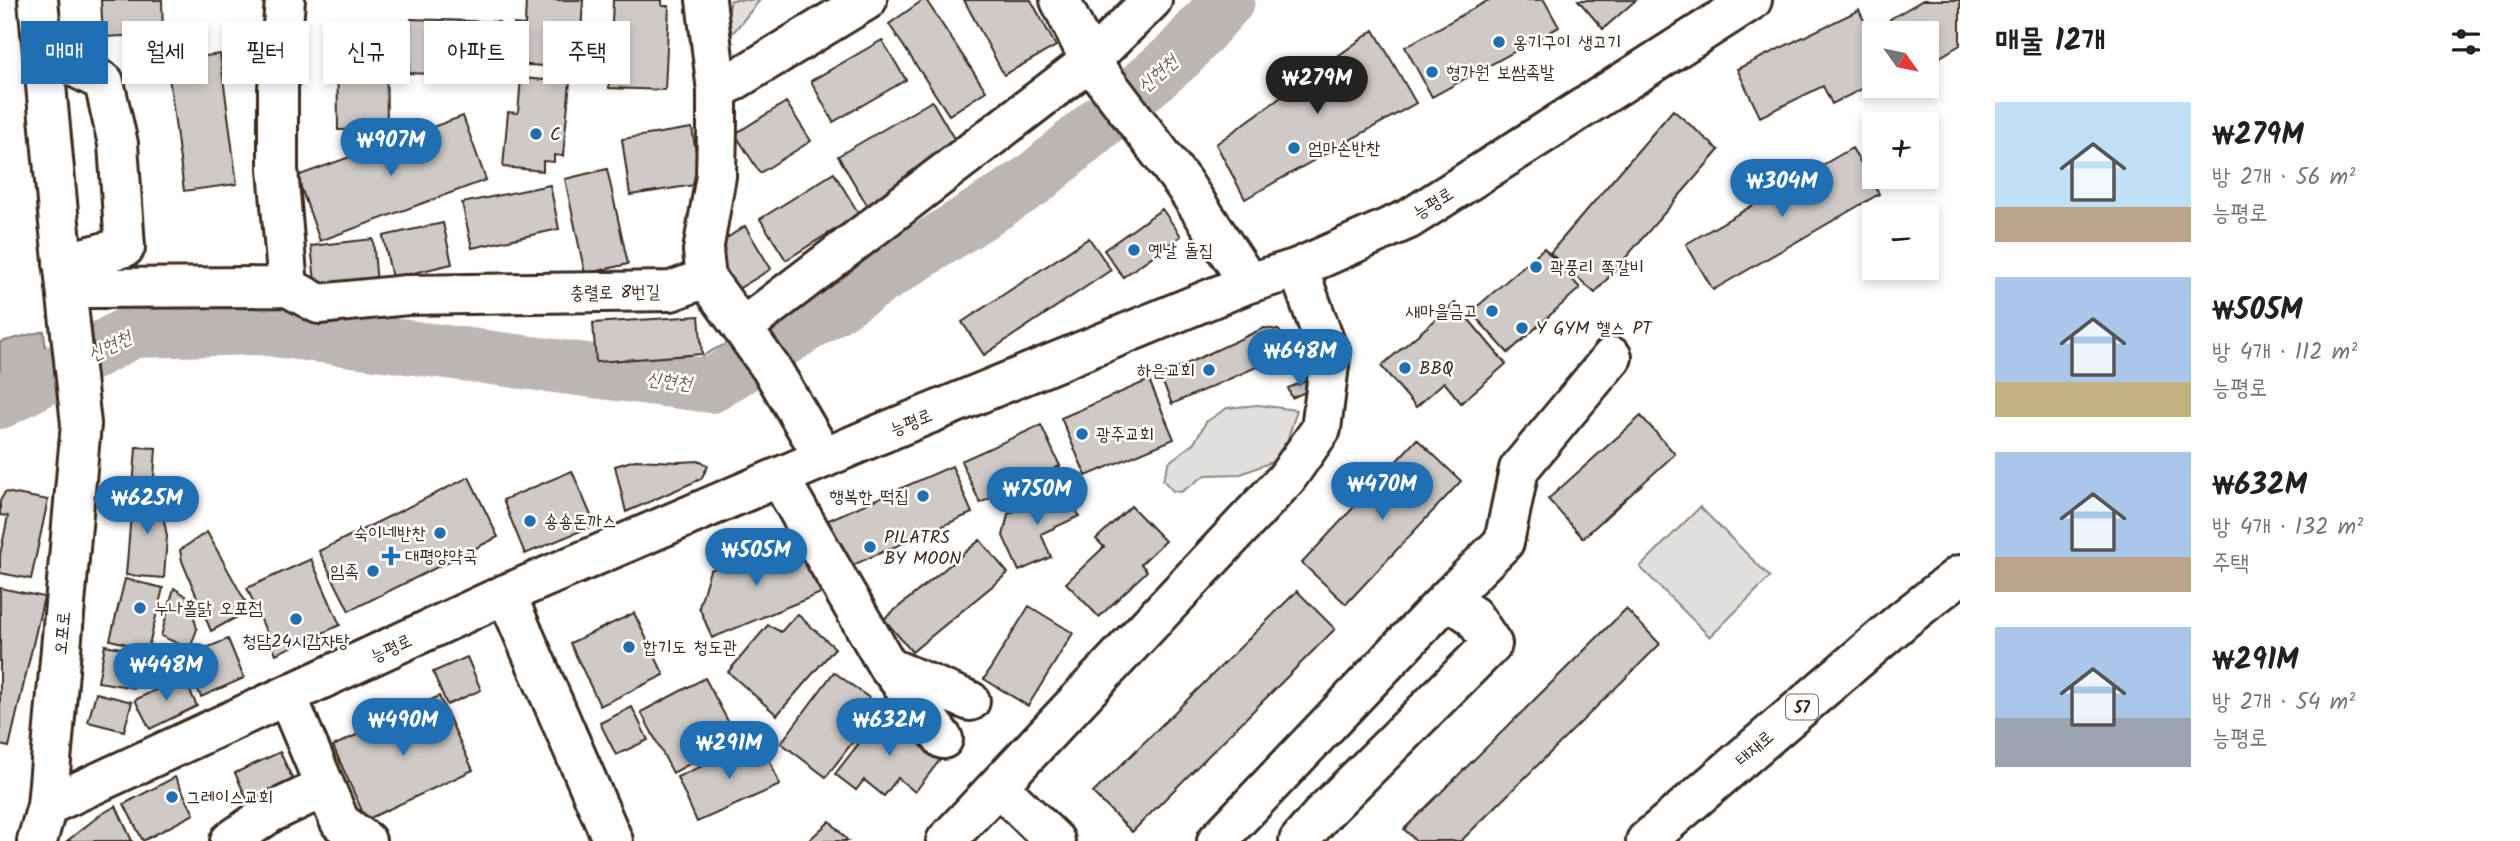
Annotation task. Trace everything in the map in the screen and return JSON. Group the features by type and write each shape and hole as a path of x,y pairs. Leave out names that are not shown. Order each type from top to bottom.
{"main road":[{"name":"오포로","path":"38,0 40,21"},
{"path":"285,0 278,88 278,169 288,287"},
{"path":"706,0 716,91 716,176 703,251 706,278 773,371 824,458"},
{"path":"716,91 867,0"},
{"path":"1060,0 1096,68 1183,183 1249,283"},
{"path":"745,332 1096,68 1152,0"},
{"name":"능평로","path":"42,823 286,696 506,594 824,458 1249,283 1298,268 1409,219 1752,0"},
{"name":"오포로","path":"42,823 81,424 46,84"},
{"path":"65,274 125,247 118,144 104,84"},
{"path":"946,841 1286,479 1321,429 1330,358 1298,268"},
{"name":"충렬로 8번길","path":"65,274 91,288 288,287 319,304 407,295 671,290 706,278"},
{"path":"1217,841 1504,542 1518,469 1612,357"},
{"path":"780,479 888,667 943,739"},
{"name":"태재로","path":"1646,841 1903,620 1960,575"},
{"path":"506,594 613,841"},
{"path":"1299,841 1325,811 1492,644 1473,616 1447,599"},
{"name":"태재로","path":"1677,841 1900,648 1960,602"},
{"path":"888,667 970,701"},
{"path":"286,696 340,822 366,841"},
{"path":"998,786 1055,841"},
{"path":"230,841 270,813 325,787"}],"shaded area":[{"path":"731,0 760,0 722,46"},
{"path":"118,314 217,325 216,328 153,330 134,325 105,327 113,316"},
{"path":"740,338 750,359 711,384 538,359 597,364 700,358"},
{"path":"1258,405 1297,410 1287,441 1272,462 1241,474 1206,475 1181,492 1173,491 1163,480 1169,462 1194,443 1206,422 1227,408"},
{"path":"1700,507 1770,577 1710,637 1640,567"}],"water":[{"path":"138,326 153,331 143,342 110,360 104,359 102,332 105,327"},
{"path":"44,331 49,390 0,419 0,342"}],"building":[{"path":"101,0 162,0 163,21 122,21 122,36 108,37 108,21 102,21"},
{"path":"526,0 583,0 582,21 543,21 543,66 529,65 529,21 525,21"},
{"path":"613,0 662,0 662,6 669,6 665,90 609,88 609,84 630,84 630,21 612,21"},
{"path":"926,0 986,91 949,115 889,24"},
{"path":"964,0 1031,0 1056,46 1004,75"},
{"path":"1489,0 1544,0 1559,27 1432,97 1405,47"},
{"path":"1578,0 1636,0 1603,29"},
{"path":"1923,0 1960,0 1960,45 1939,58 1939,21 1890,19"},
{"path":"1859,10 1864,21 1862,21 1862,89 1832,104 1823,86 1760,117 1737,69"},
{"path":"411,19 470,21 424,21 424,74 410,73"},
{"path":"1374,30 1416,103 1245,199 1216,144"},
{"path":"882,40 906,80 833,122 811,81"},
{"path":"220,54 237,184 184,191 170,84 208,84 208,56"},
{"name":"C","path":"529,79 543,80 543,84 570,84 563,156 554,155 554,162 543,161 543,171 503,167 508,112 518,113 520,84 529,84"},
{"path":"338,84 387,84 387,129 338,130"},
{"path":"932,101 960,149 867,205 838,156"},
{"path":"786,102 811,141 760,173 735,134"},
{"path":"1673,110 1719,150 1595,293 1550,253"},
{"path":"463,116 486,180 320,241 297,176"},
{"path":"692,128 701,184 630,195 622,139"},
{"path":"1852,148 1862,165 1862,189 1876,189 1879,194 1713,290 1686,244"},
{"path":"607,169 628,264 585,274 565,179"},
{"path":"834,173 859,214 786,260 760,219"},
{"path":"550,185 559,229 472,248 462,203"},
{"path":"1162,209 1181,236 1123,277 1104,250"},
{"path":"443,223 452,264 392,278 383,236"},
{"path":"745,226 771,269 738,289 723,264 724,240"},
{"path":"1089,238 1111,270 984,355 962,322"},
{"path":"373,239 377,284 316,290 311,246"},
{"path":"1544,248 1580,288 1508,353 1471,312"},
{"path":"1455,303 1506,364 1461,403 1444,382 1416,407 1381,366"},
{"path":"699,316 702,354 596,362 593,323"},
{"path":"1264,328 1278,330 1286,338 1286,348 1275,359 1172,404 1160,376"},
{"path":"1149,380 1174,439 1086,476 1061,418"},
{"path":"1308,380 1312,389 1292,398 1288,388"},
{"path":"1641,416 1675,454 1583,538 1548,499"},
{"path":"1041,425 1060,466 980,503 961,461"},
{"path":"1417,439 1461,481 1346,604 1302,563"},
{"path":"136,447 156,448 153,491 133,489"},
{"path":"635,460 701,461 708,466 701,479 626,512 615,466"},
{"path":"952,466 972,513 844,569 824,522"},
{"path":"572,471 595,525 525,554 503,500"},
{"path":"469,477 498,537 349,611 319,551"},
{"path":"1067,487 1079,516 1041,534 1051,557 1019,571 1003,536 1008,514"},
{"path":"133,489 158,490 167,536 164,578 126,575"},
{"path":"5,492 48,500 31,579 0,573 0,555 8,516 0,515 0,501"},
{"path":"1131,506 1165,541 1141,564 1147,571 1099,617 1066,583 1104,547 1096,539"},
{"path":"207,532 250,610 211,631 180,550"},
{"path":"795,539 821,593 712,638 699,607 710,570"},
{"path":"980,540 1008,573 912,652 884,619"},
{"path":"311,559 340,625 276,654 247,588"},
{"path":"125,579 163,588 148,649 110,640"},
{"path":"0,588 44,597 9,747 0,745"},
{"path":"174,588 189,598 197,629 190,649 161,636"},
{"path":"1297,591 1335,629 1132,832 1093,793"},
{"path":"1029,606 1073,633 1028,706 984,679"},
{"path":"1626,609 1660,644 1461,841 1416,841 1404,829"},
{"path":"634,613 664,675 600,706 570,643"},
{"path":"797,614 835,648 777,715 728,672 768,625 781,632"},
{"path":"228,639 244,678 201,697 184,657"},
{"path":"105,645 153,654 148,679 135,688 98,682"},
{"path":"467,657 481,690 447,705 433,672"},
{"path":"834,672 880,706 826,777 781,743"},
{"path":"183,676 197,706 150,729 135,700"},
{"path":"705,678 737,738 673,773 641,712"},
{"path":"96,693 132,702 124,731 88,722"},
{"path":"439,696 473,770 366,820 333,746"},
{"path":"632,707 648,740 616,755 600,723"},
{"path":"885,710 943,756 915,792 898,778 884,796 864,780 856,790 835,774"},
{"path":"761,740 780,785 697,822 677,777"},
{"path":"280,752 295,784 250,806 235,773"},
{"path":"175,777 194,814 143,841 124,804"},
{"path":"116,806 132,841 67,841 100,815"},
{"path":"830,821 848,841 808,841"}],"waterway":[{"name":"신현천","path":"0,402 133,331 259,328 711,386 1033,180 1179,55 1228,0"}],"place":[{"name":"옹기구이 생고기","path":"1499,42"},
{"name":"형가원 보쌈족발","path":"1432,72"},
{"name":"C","path":"536,134"},
{"name":"엄마손반찬","path":"1294,148"},
{"name":"옛날 돌집","path":"1134,250"},
{"name":"곽풍리 쪽갈비","path":"1536,267"},
{"name":"새마을금고","path":"1492,311"},
{"name":"Y GYM 헬스 PT","path":"1522,328"},
{"name":"BBQ","path":"1405,368"},
{"name":"하은교회","path":"1209,370"},
{"name":"광주교회","path":"1082,434"},
{"name":"행복한 떡집","path":"923,496"},
{"name":"숑숑돈까스","path":"530,521"},
{"name":"숙이네반찬","path":"440,533"},
{"name":"PILATRS BY MOON","path":"870,547"},
{"name":"대평양약국","path":"391,556"},
{"name":"임족","path":"373,571"},
{"name":"누나홀닭 오포점","path":"140,608"},
{"name":"청담24시감자탕","path":"296,619"},
{"name":"합기도 청도관","path":"629,647"},
{"name":"그레이스교회","path":"172,797"}]}
